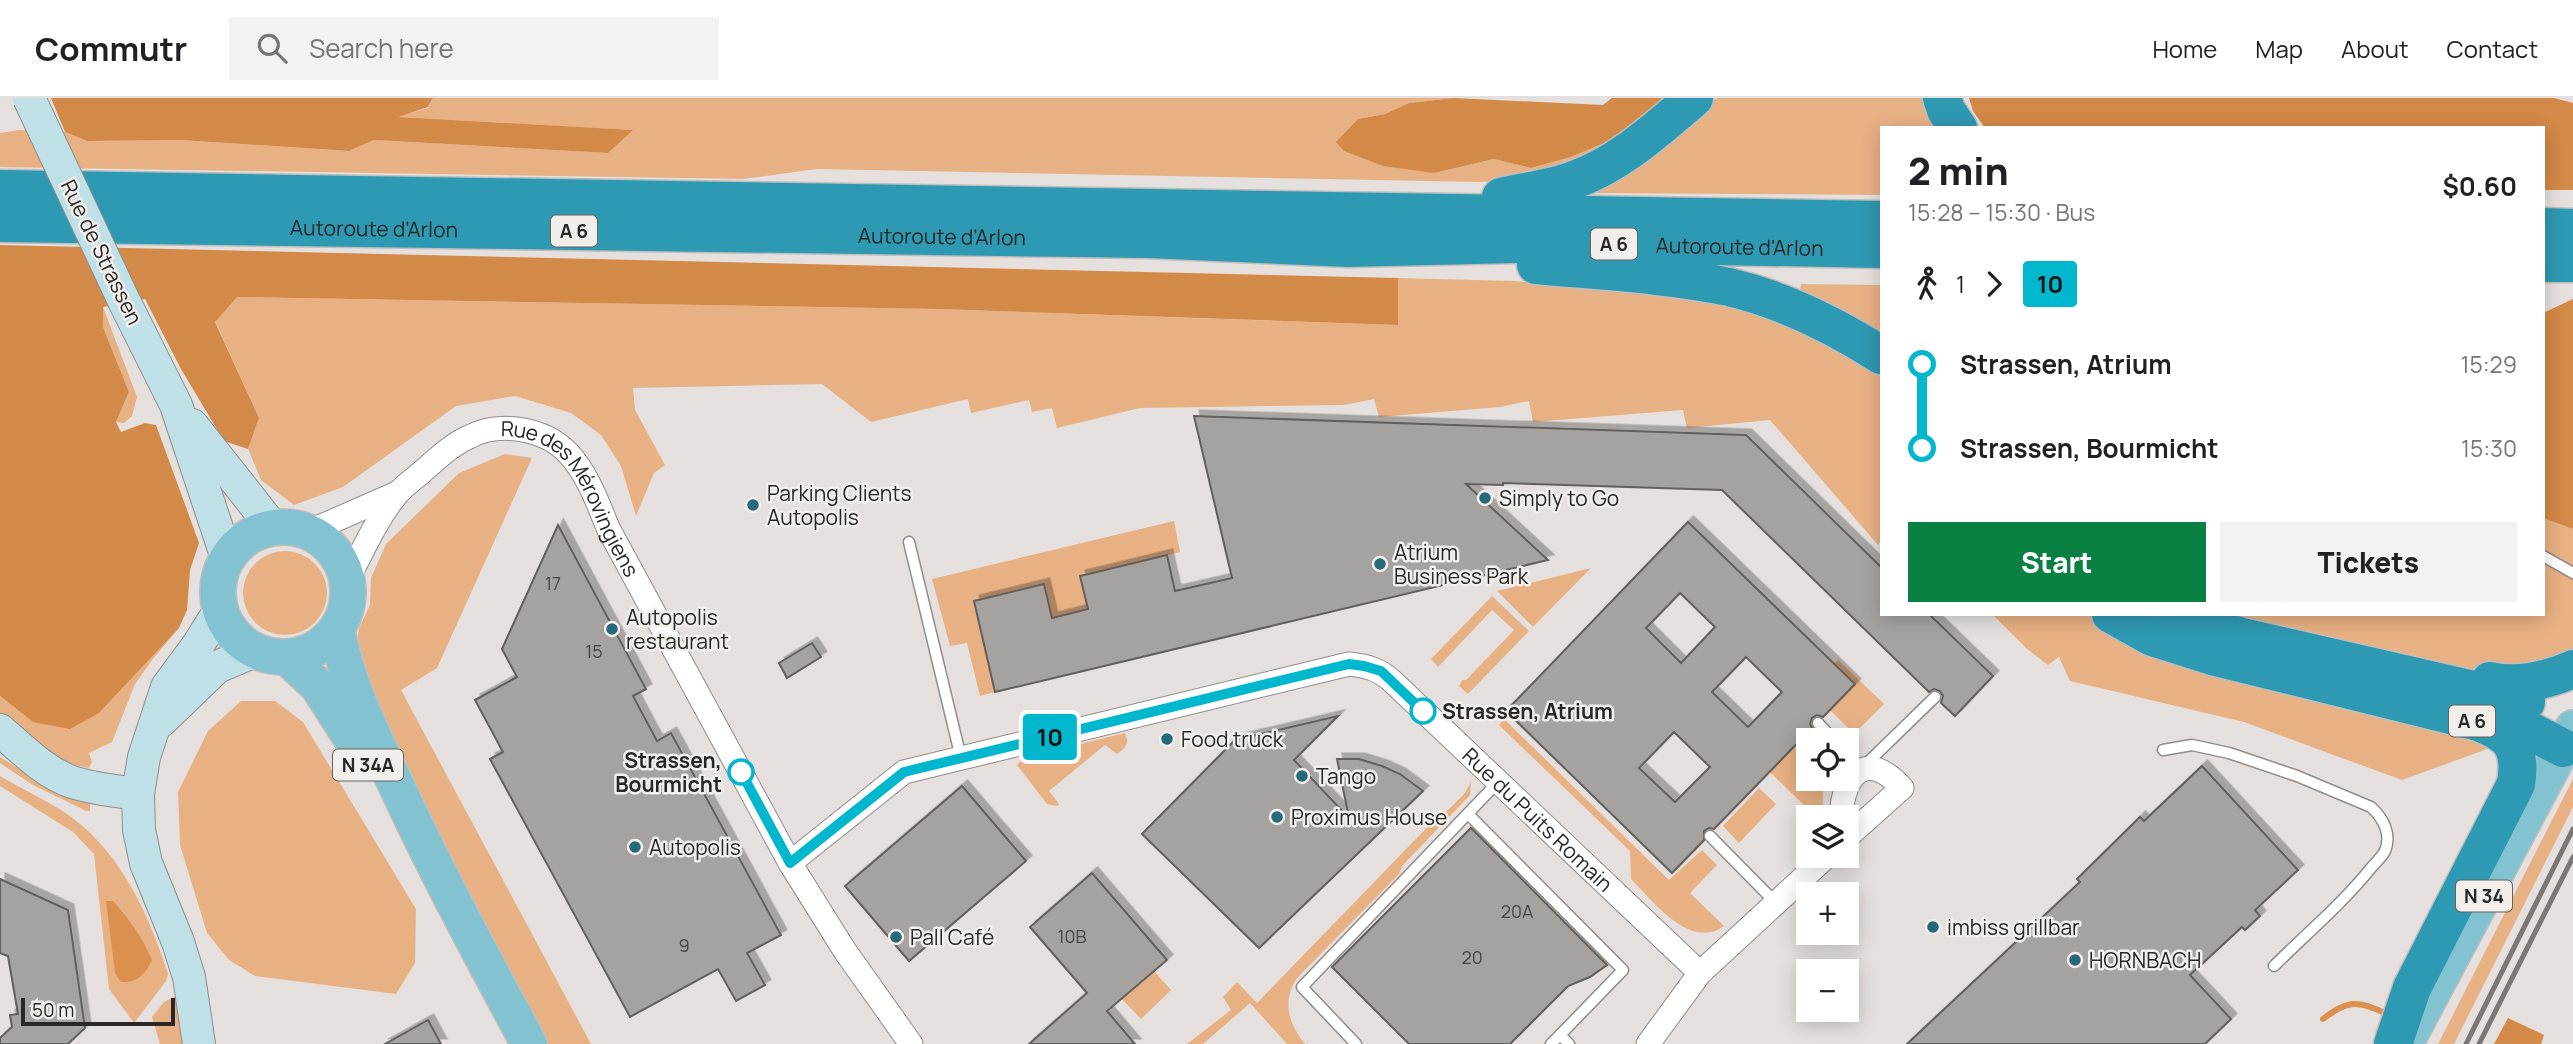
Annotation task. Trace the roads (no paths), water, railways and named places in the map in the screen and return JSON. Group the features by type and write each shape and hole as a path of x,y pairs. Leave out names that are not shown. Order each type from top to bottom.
{"highway":[{"name":"A 6","path":"1444,213 1512,194 1545,190 1578,179 1611,162 1644,140 1694,98"},
{"path":"1942,98 1957,126"},
{"name":"Autoroute d'Arlon","path":"0,189 1880,220"},
{"name":"Autoroute d'Arlon","path":"0,223 1148,239 1348,247 1555,243 1880,249"},
{"path":"2545,227 2573,228"},
{"name":"A 6","path":"1348,247 1689,280 1732,288 1804,312 1841,329 1880,354"},
{"path":"2545,263 2573,263"},
{"name":"A 6","path":"2120,616 2162,626 2292,647 2530,703 2568,738"},
{"name":"A 6","path":"2162,626 2278,663 2480,710 2568,738"},
{"name":"A 6","path":"2162,626 2250,666 2499,729 2513,747 2519,763 2516,784 2412,988 2393,1044"},
{"name":"A 6","path":"2292,647 2331,648 2506,684 2550,680 2573,670"}],"main road":[{"name":"Rue de Strassen","path":"29,98 176,405 227,558"},
{"name":"Rue de Strassen","path":"176,405 274,529"},
{"path":"291,528 308,532 334,550 342,564 348,599 344,617 337,632 307,653 288,658 255,650 239,640 220,610 217,590 221,571 227,558 239,544 256,533 291,528"},
{"path":"199,1044 190,977 146,863 139,830 138,794 144,757 167,687 220,610"},
{"name":"N 34A","path":"337,632 345,671 440,878 529,1044"},
{"path":"155,727 217,667 255,650"},
{"name":"N 34A","path":"288,658 318,686 440,878"},
{"path":"0,730 42,766 71,782 138,794"},
{"name":"N 34","path":"2405,1044 2568,738"}],"street":[{"name":"Rue des Mérovingiens","path":"347,581 397,494 448,449 471,435 496,429 523,430 548,438 568,453 594,495 608,528 790,863 845,951 911,1044"},
{"name":"Rue des Mérovingiens","path":"308,532 397,494"},
{"name":"Rue du Puits Romain","path":"790,863 904,772 1349,664 1381,671 1700,973"},
{"path":"1859,763 1891,776 1902,788 1859,826"},
{"path":"1648,1044 1700,973 1814,868"}],"lane":[{"path":"909,542 961,758"},
{"path":"2545,557 2573,573"},
{"path":"1859,757 1935,697"},
{"path":"1818,723 1823,728"},
{"path":"2162,750 2192,745 2229,753 2297,775 2371,807 2381,815 2386,826 2385,851 2360,882 2274,966"},
{"path":"1356,1044 1302,987 1498,782"},
{"path":"1468,814 1623,970 1551,1044"},
{"path":"1710,836 1776,903"},
{"path":"1560,1035 1569,1044"}],"waterway":[{"path":"2323,1019 2339,1008 2353,1004 2385,1013"}],"railway":[{"path":"2466,1044 2573,829"},
{"path":"2479,1044 2573,857"}],"place":[{"name":"Simply to Go","path":"1485,498"},
{"name":"Parking Clients Autopolis","path":"753,505"},
{"name":"Atrium Business Park","path":"1380,564"},
{"name":"Autopolis restaurant","path":"612,629"},
{"name":"Strassen, Atrium","path":"1423,711"},
{"name":"Food truck","path":"1167,739"},
{"name":"Strassen, Bourmicht","path":"741,772"},
{"name":"Tango","path":"1302,776"},
{"name":"Proximus House","path":"1277,817"},
{"name":"Autopolis","path":"635,847"},
{"name":"imbiss grillbar","path":"1933,927"},
{"name":"Pall Café","path":"896,937"},
{"name":"HORNBACH","path":"2075,960"}]}
